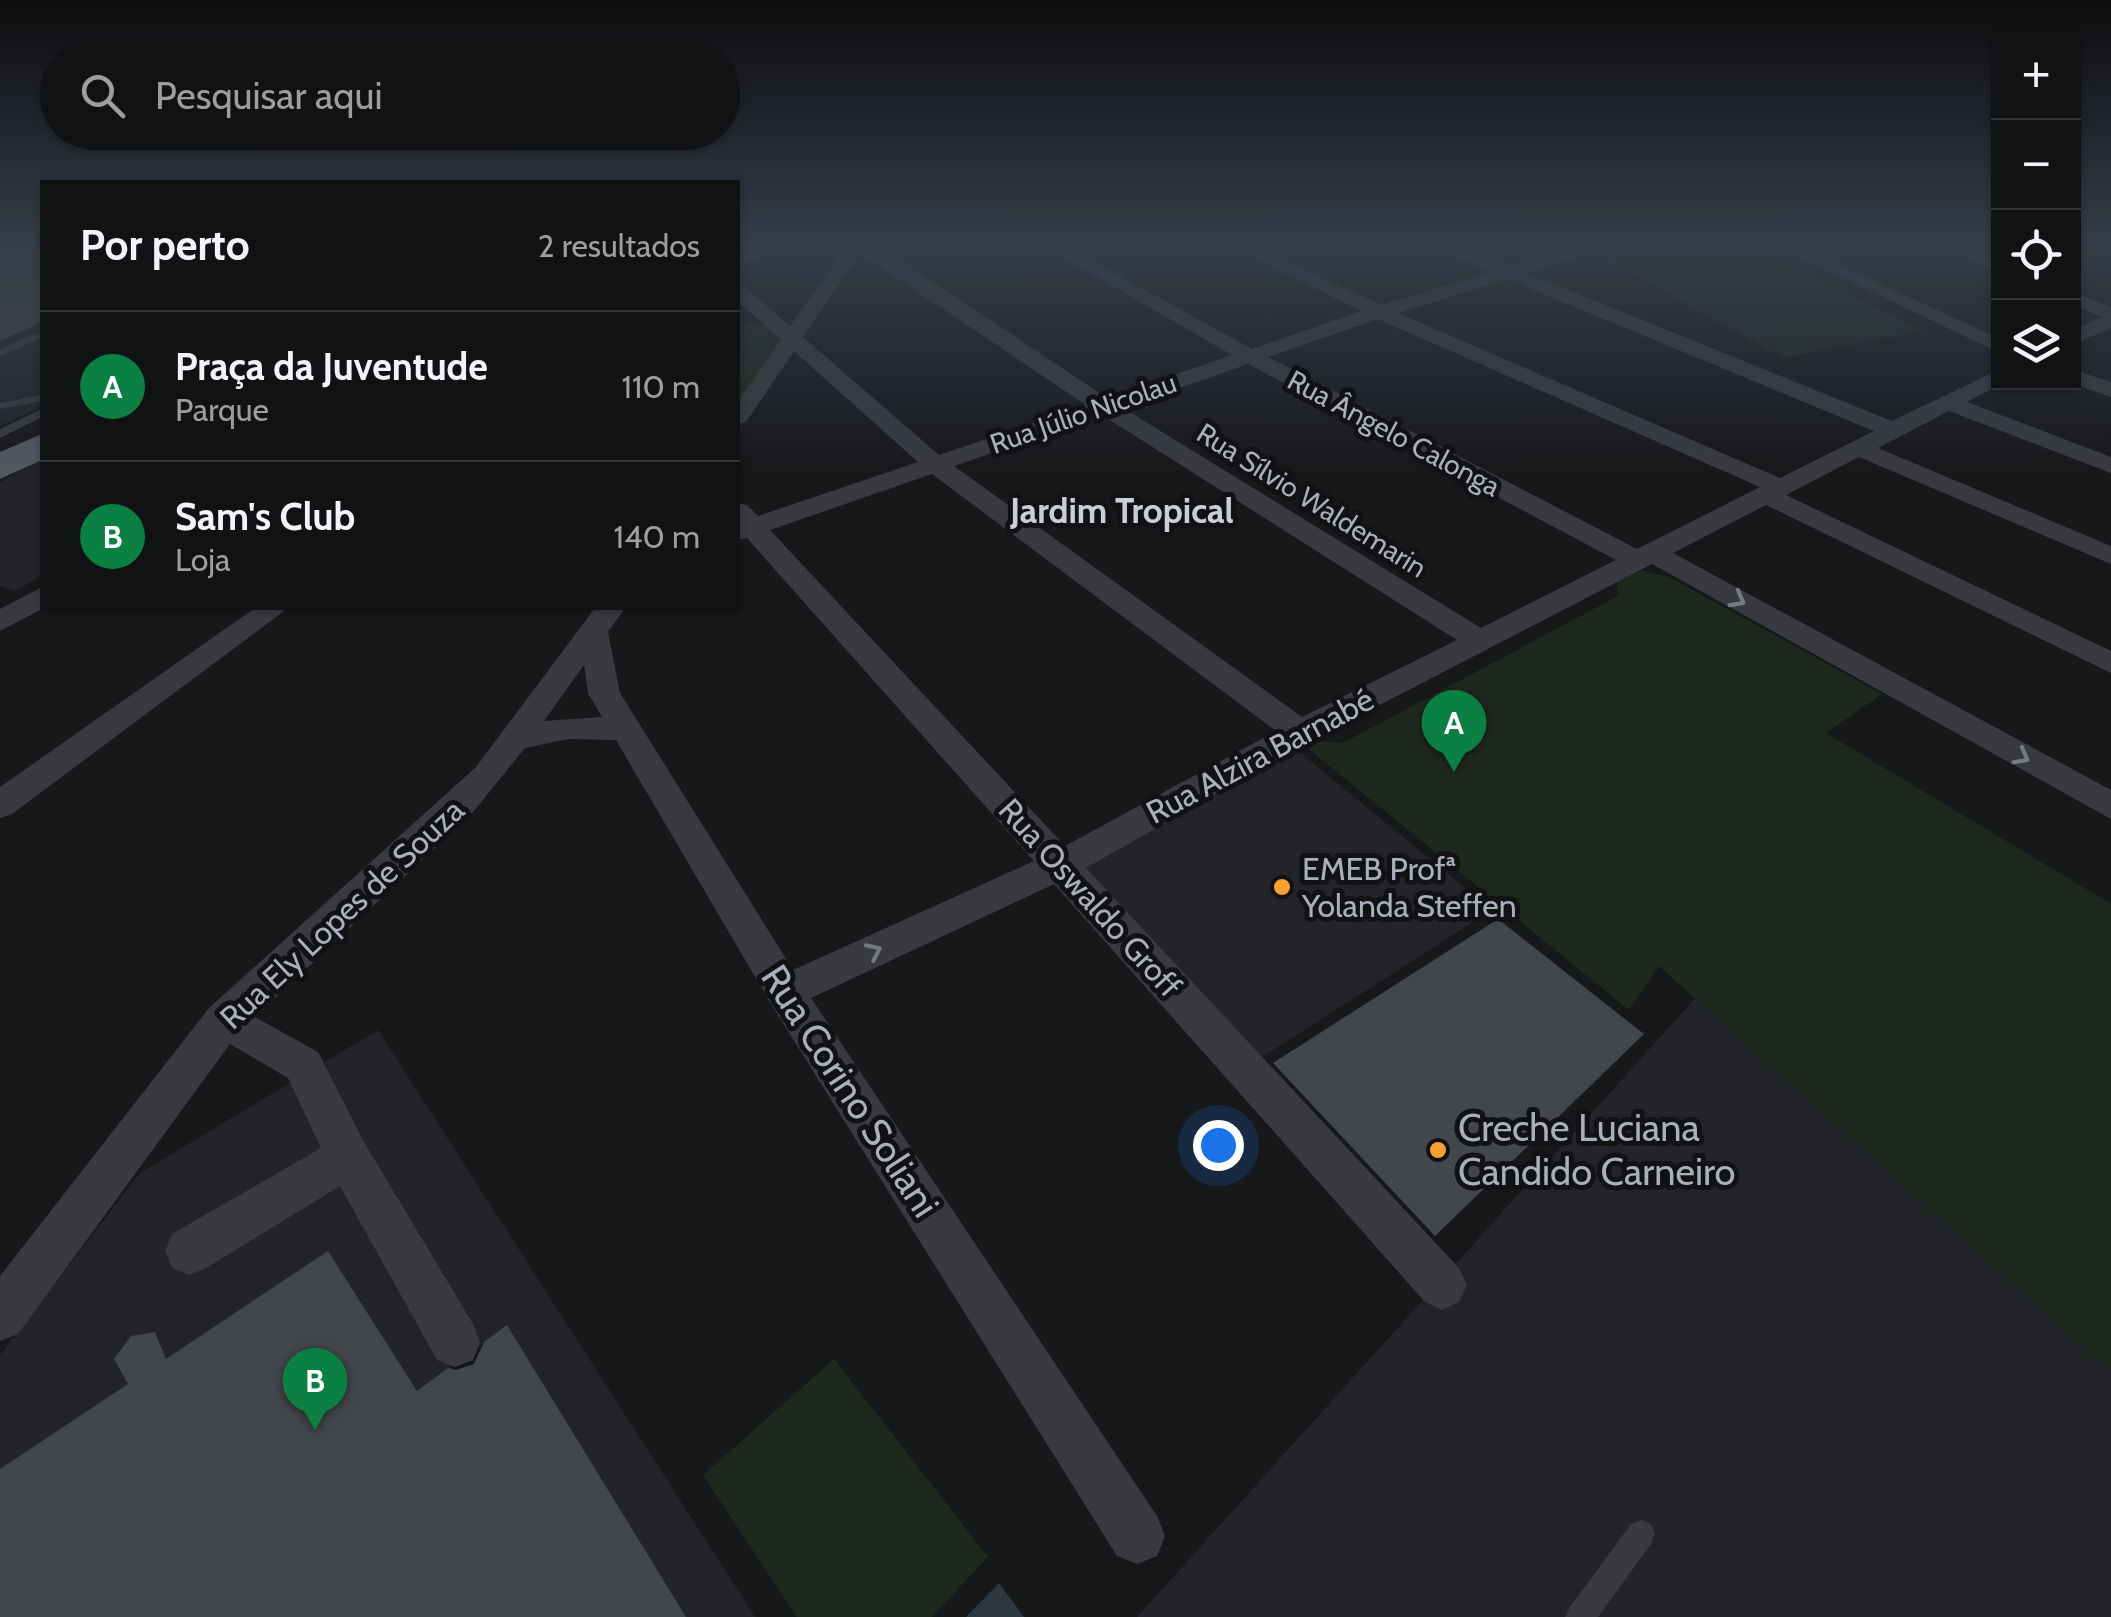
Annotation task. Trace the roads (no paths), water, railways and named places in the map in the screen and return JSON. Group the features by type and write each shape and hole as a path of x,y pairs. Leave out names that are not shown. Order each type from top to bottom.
{"main road":[{"path":"9,452 40,425"}],"street":[{"path":"755,318 791,338 934,463 1300,732"},
{"path":"740,414 805,318"},
{"name":"Rua Sílvio Waldemarin","path":"972,318 1104,406 1479,640"},
{"name":"Rua Ângelo Calonga","path":"1183,318 1249,356 1645,557 2111,806"},
{"name":"Rua Júlio Nicolau","path":"743,524 1361,318"},
{"path":"1394,318 1775,492 2111,663"},
{"path":"1622,318 1890,429"},
{"path":"1940,318 1991,343"},
{"path":"2081,335 2109,322"},
{"path":"771,371 808,364 823,367"},
{"path":"2081,379 2111,390"},
{"name":"Rua Alzira Barnabé","path":"785,992 1060,866 1300,732 1991,381"},
{"path":"1950,403 2111,466"},
{"path":"1858,448 2111,556"},
{"name":"Rua Oswaldo Groff","path":"743,524 1442,1285"},
{"path":"0,622 40,597"},
{"path":"0,804 270,610"},
{"name":"Rua Corino Soliani","path":"602,620 604,693 785,992 1137,1536"},
{"name":"Rua Ely Lopes de Souza","path":"0,1316 224,1020 420,845 488,775 602,620"},
{"path":"510,741 571,726 598,724 627,731"},
{"path":"224,1020 303,1066 348,1157 455,1342"},
{"path":"189,1252 348,1157"}],"lane":[{"path":"0,353 40,335"},
{"path":"0,406 40,398"},
{"path":"9,452 40,415"},
{"path":"1580,1617 1642,1534"}],"place":[{"name":"Praça da Juventude","path":"1454,772"},
{"name":"EMEB Profª Yolanda Steffen","path":"1282,887"},
{"name":"Creche Luciana Candido Carneiro","path":"1438,1150"},
{"name":"Sam's Club","path":"315,1430"}],"district":[{"name":"Jardim Tropical","path":"1122,511"}]}
